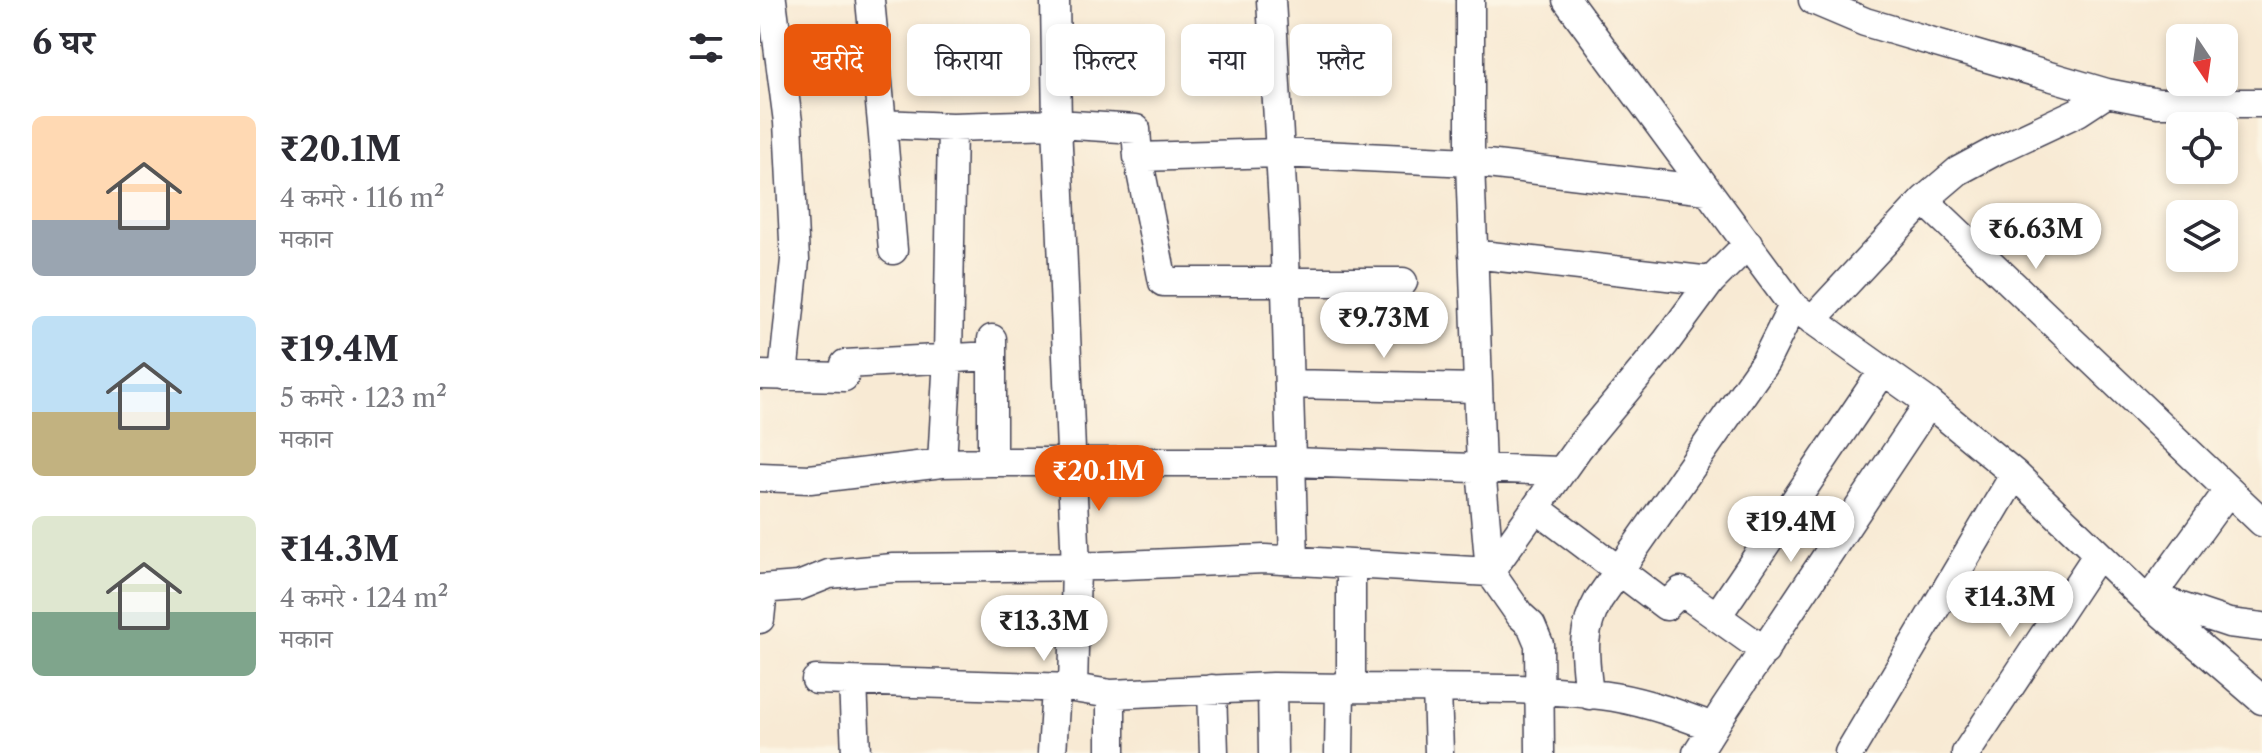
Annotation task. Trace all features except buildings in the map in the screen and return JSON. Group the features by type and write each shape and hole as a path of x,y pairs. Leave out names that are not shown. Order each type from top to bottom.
{"street":[{"path":"772,0 768,39 788,122 795,260 771,376 844,377 845,364 948,357 992,347 992,462"},
{"path":"870,0 893,250"},
{"path":"1052,753 1064,689 1076,567 1057,124 1055,0"},
{"path":"1271,0 1286,281 1294,561"},
{"path":"1470,0 1473,254 1481,468 1490,572 1520,615 1531,625 1539,644 1540,753"},
{"path":"1567,0 1707,190 1803,313 1929,403 2015,474 2098,554 2262,700"},
{"path":"1813,0 1865,22 2107,93 2158,103 2262,103"},
{"path":"1589,695 1585,642 1588,619 1765,362 1803,313 1958,171 2078,112 2107,93"},
{"path":"882,124 952,127 1057,124 1136,129 1138,157 1163,282 1403,282"},
{"path":"942,463 948,357 952,127"},
{"path":"1138,157 1280,153 1470,162 1707,190"},
{"path":"1924,200 2262,522"},
{"path":"1490,572 1562,471 1711,281 1748,244"},
{"path":"1473,254 1711,281"},
{"path":"1717,616 1883,371"},
{"path":"1289,384 1478,388"},
{"path":"1697,753 1929,403"},
{"path":"760,477 810,479 942,463 992,462 1291,462 1562,471"},
{"path":"1849,753 2015,474"},
{"path":"2148,598 2228,491"},
{"path":"1536,508 1666,606 1681,591 1765,651"},
{"path":"1966,753 2098,554"},
{"path":"760,619 761,590 799,586 829,574 893,568 1076,567 1265,559 1490,572"},
{"path":"1339,753 1351,565"},
{"path":"2148,598 2229,623 2262,627"},
{"path":"816,680 1064,689 1111,694 1272,687 1539,692 1589,695 1658,707 1713,727"},
{"path":"853,682 856,753"},
{"path":"1272,687 1273,753"},
{"path":"1212,689 1214,753"},
{"path":"1437,689 1439,753"},
{"path":"1111,694 1111,753"}]}
